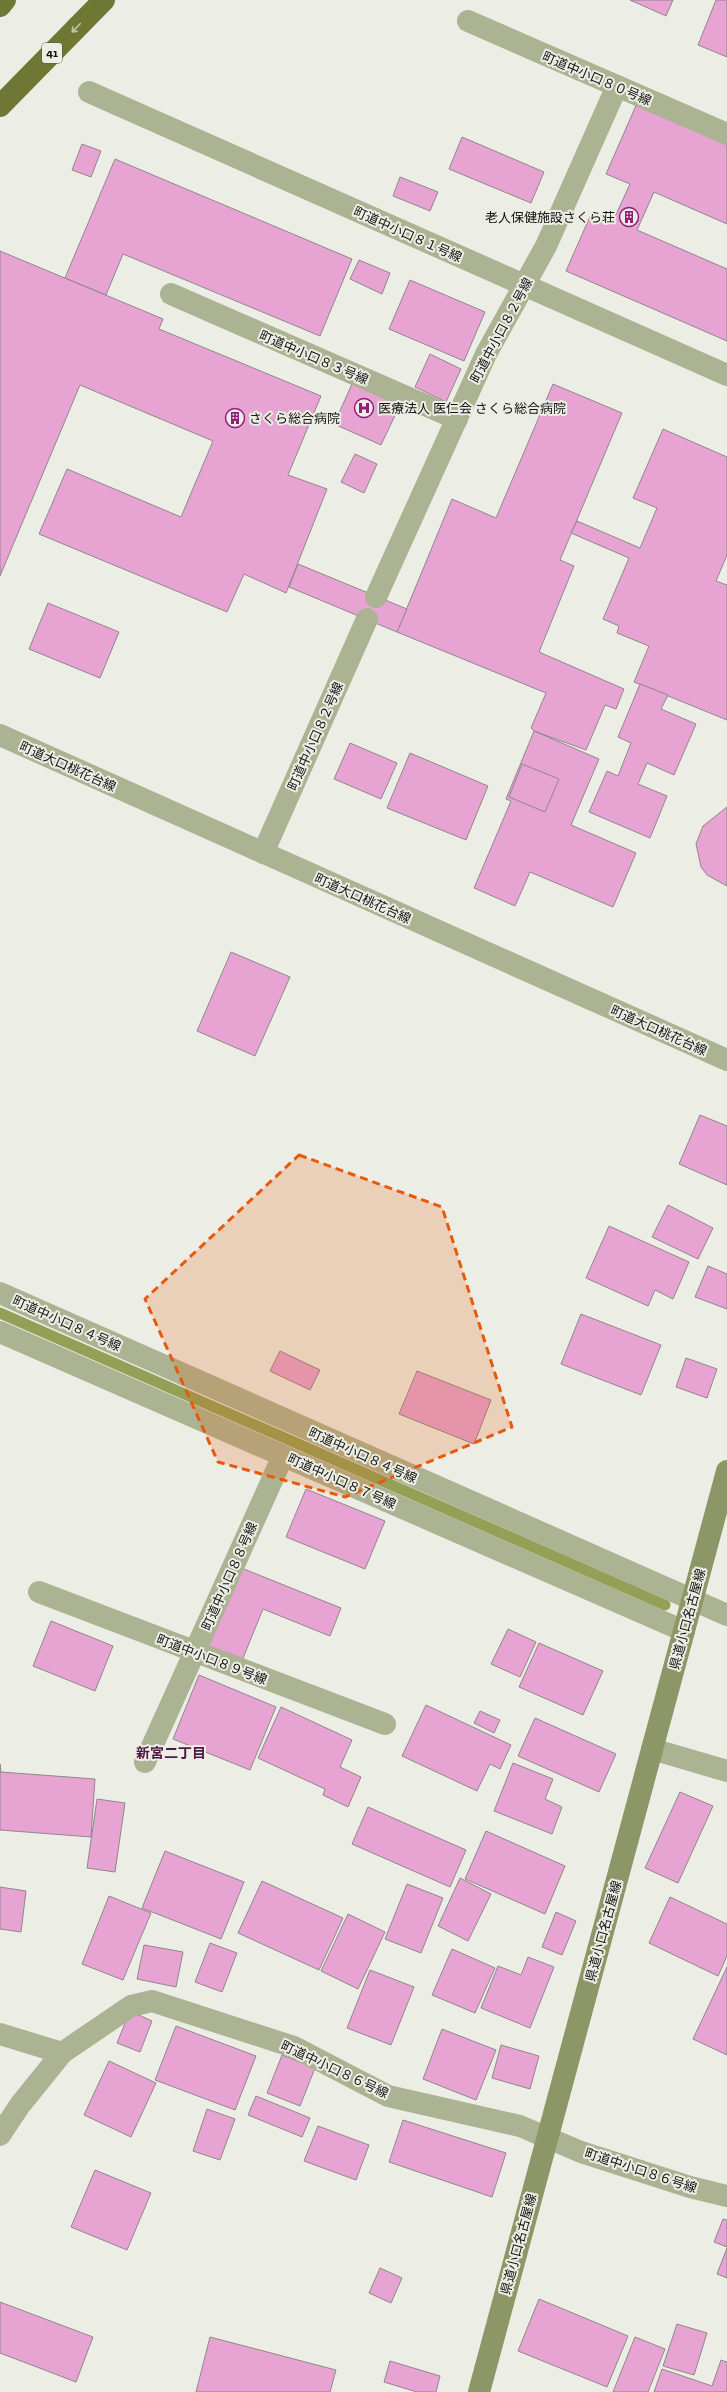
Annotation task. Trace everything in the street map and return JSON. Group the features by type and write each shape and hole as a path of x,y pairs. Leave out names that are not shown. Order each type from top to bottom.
{"highway":[{"path":"0,6 5,0"},
{"name":"41","path":"0,106 104,0"}],"main road":[{"name":"県道小口名古屋線","path":"479,2392 727,1471"}],"street":[{"name":"町道中小口８０号線","path":"468,21 727,134"},
{"name":"町道中小口８２号線","path":"376,597 486,354 546,246 617,86"},
{"name":"町道中小口８１号線","path":"89,92 727,375"},
{"name":"町道中小口８３号線","path":"171,294 457,419"},
{"name":"町道中小口８２号線","path":"262,854 368,619"},
{"name":"町道大口桃花台線","path":"0,735 262,854 727,1060"},
{"name":"町道中小口８４号線","path":"0,1293 727,1615"},
{"name":"町道中小口８７号線","path":"0,1332 684,1631"},
{"name":"町道中小口８８号線","path":"145,1762 283,1456"},
{"name":"町道中小口８９号線","path":"39,1592 194,1653 385,1724"},
{"path":"652,1749 727,1771"},
{"name":"町道中小口８６号線","path":"0,2135 20,2105 62,2053 131,2006 152,2001 294,2047 388,2096 520,2126 581,2152 669,2180 727,2196"},
{"path":"0,2034 62,2053"}],"highlighted area":[{"path":"299,1155 442,1207 512,1427 345,1497 218,1462 145,1299"}],"building":[{"path":"630,0 673,0 666,16"},
{"path":"716,0 727,0 727,57 698,45"},
{"name":"老人保健施設さくら荘","path":"638,101 727,139 727,224 654,192 637,230 727,269 727,341 566,271 592,212 613,221 630,184 606,174"},
{"path":"462,137 544,172 531,203 449,169"},
{"path":"82,144 101,151 91,177 72,170"},
{"path":"115,159 352,259 320,336 123,254 106,295 65,278"},
{"path":"400,177 438,192 430,211 393,196"},
{"name":"さくら総合病院","path":"0,251 163,319 159,329 321,396 288,475 327,489 286,593 244,574 227,612 39,534 67,469 181,517 213,441 80,385 0,576"},
{"path":"359,260 390,273 382,294 350,279"},
{"path":"410,280 485,312 464,361 389,329"},
{"path":"430,354 461,369 446,402 415,387"},
{"path":"352,384 400,405 381,445 334,424"},
{"path":"553,384 622,413 560,560 574,566 539,652 624,689 616,709 605,705 586,750 534,731 531,728 546,693 397,632 452,499 496,518"},
{"path":"663,429 727,457 727,555 716,581 727,585 727,720 634,682 649,646 617,633 619,626 603,619 629,558 571,533 577,521 640,548 657,508 633,498"},
{"path":"355,454 377,464 364,493 341,482"},
{"path":"298,564 407,609 397,632 289,587"},
{"path":"48,603 119,632 100,678 29,649"},
{"path":"640,684 668,695 661,709 696,724 674,775 647,763 638,784 667,796 650,838 589,812 607,771 618,776 631,743 618,737"},
{"path":"534,731 599,759 571,825 636,853 613,907 530,872 515,906 474,888 511,801 506,799"},
{"path":"350,743 397,763 381,799 334,779"},
{"path":"410,753 488,786 466,840 387,808"},
{"path":"522,764 559,779 545,812 509,797"},
{"path":"727,807 727,886 707,875 701,867 696,844 703,826"},
{"path":"231,952 290,977 255,1056 197,1031"},
{"path":"700,1115 727,1126 727,1185 679,1164"},
{"path":"668,1205 713,1228 698,1259 652,1237"},
{"path":"609,1226 689,1262 673,1299 655,1290 648,1306 586,1278"},
{"path":"708,1266 727,1274 727,1309 695,1297"},
{"path":"581,1314 661,1345 641,1395 561,1364"},
{"path":"280,1351 320,1370 310,1390 270,1371"},
{"path":"686,1358 717,1369 707,1398 676,1387"},
{"path":"417,1371 491,1400 474,1444 399,1414"},
{"path":"306,1489 385,1521 365,1569 286,1537"},
{"path":"239,1567 341,1608 330,1636 263,1609 241,1663 206,1649"},
{"path":"51,1621 113,1646 95,1691 33,1666"},
{"path":"508,1629 536,1642 520,1677 491,1664"},
{"path":"539,1643 603,1671 583,1715 519,1687"},
{"path":"199,1675 276,1707 250,1770 173,1739"},
{"path":"426,1705 511,1745 500,1769 490,1764 477,1791 402,1756"},
{"path":"281,1707 352,1740 340,1767 361,1777 348,1807 323,1795 325,1789 258,1758"},
{"path":"480,1711 500,1720 494,1733 474,1723"},
{"path":"535,1718 616,1754 599,1792 518,1756"},
{"path":"513,1763 553,1779 545,1799 562,1807 552,1834 494,1811"},
{"path":"0,1764 1,1772 95,1779 91,1837 0,1830"},
{"path":"680,1792 713,1806 678,1883 645,1868"},
{"path":"97,1799 125,1803 115,1872 87,1868"},
{"path":"368,1807 466,1850 450,1887 352,1844"},
{"path":"486,1831 565,1866 545,1914 465,1879"},
{"path":"165,1851 244,1882 221,1939 142,1908"},
{"path":"460,1878 491,1894 468,1941 438,1926"},
{"path":"262,1881 343,1918 319,1970 238,1933"},
{"path":"407,1884 443,1898 421,1953 385,1939"},
{"path":"0,1887 26,1891 21,1932 0,1929"},
{"path":"109,1896 151,1913 123,1980 82,1964"},
{"path":"670,1897 727,1924 727,1956 718,1976 649,1943"},
{"path":"556,1912 576,1921 562,1955 542,1947"},
{"path":"348,1914 385,1932 358,1989 321,1971"},
{"path":"210,1943 237,1953 222,1992 195,1982"},
{"path":"144,1945 183,1952 176,1987 137,1979"},
{"path":"452,1949 495,1968 475,2013 432,1995"},
{"path":"528,1957 554,1967 530,2028 481,2008 498,1966 521,1975"},
{"path":"727,1967 727,2055 693,2039"},
{"path":"370,1970 414,1987 391,2045 347,2028"},
{"path":"130,2011 152,2021 140,2052 117,2043"},
{"path":"176,2026 256,2056 235,2110 155,2080"},
{"path":"442,2029 496,2050 476,2100 423,2079"},
{"path":"501,2045 539,2056 530,2089 492,2078"},
{"path":"282,2055 315,2068 300,2106 267,2093"},
{"path":"109,2061 156,2083 131,2137 84,2115"},
{"path":"256,2096 310,2118 302,2137 248,2115"},
{"path":"207,2109 235,2119 220,2160 193,2151"},
{"path":"403,2120 506,2153 492,2197 389,2162"},
{"path":"318,2126 369,2145 356,2180 304,2161"},
{"path":"95,2170 151,2193 127,2250 71,2227"},
{"path":"723,2219 727,2220 727,2247 714,2242"},
{"path":"727,2248 727,2278 717,2274"},
{"path":"380,2268 402,2278 391,2303 369,2293"},
{"path":"539,2299 628,2336 607,2387 518,2351"},
{"path":"0,2302 93,2337 76,2382 0,2353"},
{"path":"677,2324 707,2333 694,2375 663,2366"},
{"path":"210,2337 336,2370 330,2392 196,2392"},
{"path":"635,2337 665,2349 648,2392 613,2392"},
{"path":"721,2360 727,2362 727,2392 654,2392 662,2369 712,2386"},
{"path":"390,2361 440,2376 436,2392 417,2392 384,2382"}],"waterway":[{"path":"0,1313 665,1605"}],"place":[{"name":"老人保健施設さくら荘","path":"629,217"},
{"name":"医療法人 医仁会 さくら総合病院","path":"364,408"},
{"name":"さくら総合病院","path":"235,418"}],"district":[{"name":"新宮二丁目","path":"171,1753"}]}
